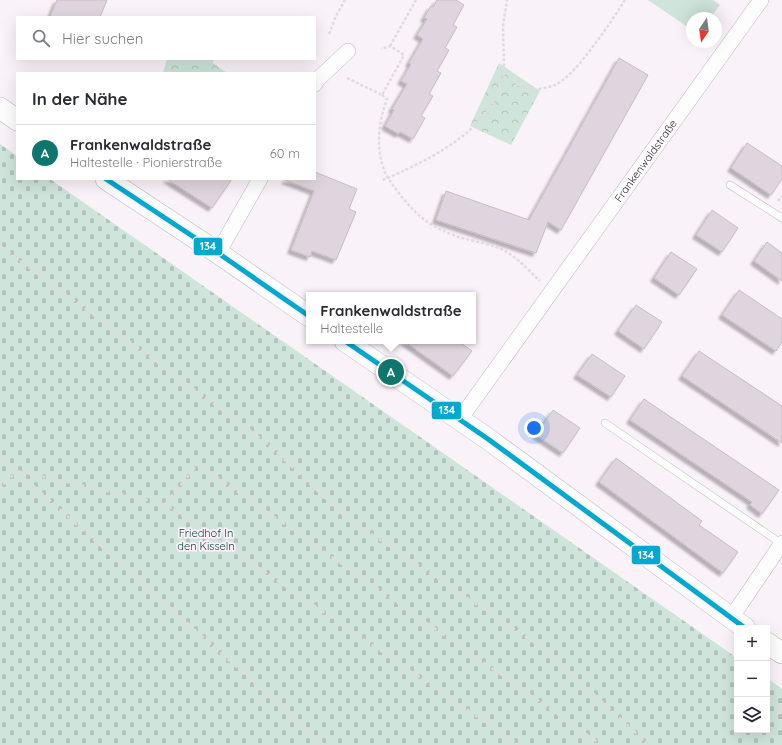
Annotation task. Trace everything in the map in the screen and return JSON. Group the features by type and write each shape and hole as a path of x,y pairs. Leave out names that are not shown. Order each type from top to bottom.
{"street":[{"name":"Frankenwaldstraße","path":"460,419 708,73 755,2"},
{"path":"316,82 348,51"},
{"path":"0,108 16,119"},
{"path":"108,180 218,253 306,314"},
{"path":"218,253 259,180"},
{"path":"349,344 488,439 738,623 782,544"},
{"path":"770,645 782,653"}],"lane":[{"path":"730,185 782,218"},
{"path":"605,423 782,544"}],"path":[{"path":"329,34 344,0"},
{"path":"381,49 390,46 416,0"},
{"path":"382,180 409,169 440,151 468,132 494,102 500,92 503,76 503,30 507,0"},
{"path":"503,76 527,91 557,84 574,71 616,15 625,0"},
{"path":"382,95 404,55 390,46"},
{"path":"347,78 382,95 387,99 380,124 380,155 383,169 406,202 421,218 455,236 508,252 542,282"},
{"path":"0,246 268,444 344,516 547,651 649,745"},
{"path":"0,456 324,745"},
{"path":"165,504 198,464 602,745"},
{"path":"0,488 17,471"},
{"path":"17,471 165,504 519,745"}],"green space":[{"path":"648,0 713,0 720,5 715,12 686,12 686,26"},
{"path":"167,60 214,60 213,63 226,72 163,72"},
{"path":"499,63 540,91 511,145 470,126"},
{"name":"Friedhof In den Kisseln","path":"0,144 16,155 16,180 51,180 734,656 734,733 770,733 770,680 782,689 782,745 0,745"}],"building":[{"path":"57,0 107,0 100,16 50,16"},
{"path":"437,0 456,0 464,5 453,25 457,27 445,48 449,50 437,71 441,73 429,94 433,96 421,116 425,118 413,139 400,132 399,134 385,126 394,110 392,109 407,84 401,81 411,64 409,63 423,39 417,35 427,19 424,18 431,6 433,7"},
{"path":"619,58 648,75 561,230 548,222 536,253 436,220 446,191 529,220"},
{"path":"747,143 782,166 782,179 771,195 731,168"},
{"path":"316,172 357,189 349,209 356,212 336,260 312,251 310,257 291,250 314,191 285,180 316,180"},
{"path":"169,180 231,180 212,208"},
{"path":"712,210 738,228 722,252 696,235"},
{"path":"767,242 782,253 782,281 754,261"},
{"path":"671,252 697,269 679,295 654,278"},
{"path":"739,290 782,319 782,342 776,351 722,315"},
{"path":"636,305 662,322 644,349 618,331"},
{"path":"408,344 462,344 472,351 453,376"},
{"path":"699,351 782,406 782,443 682,376"},
{"path":"592,354 625,376 611,397 577,375"},
{"path":"644,399 779,490 762,514 750,505 752,502 630,420"},
{"path":"553,410 580,428 563,453 536,435"},
{"path":"616,458 702,521 699,525 738,552 723,573 599,482"}],"transit line":[{"name":"134","path":"108,180 218,253 306,314"},
{"name":"134","path":"349,344 488,439 741,625"}],"place":[{"name":"Frankenwaldstraße","path":"391,372"}]}
